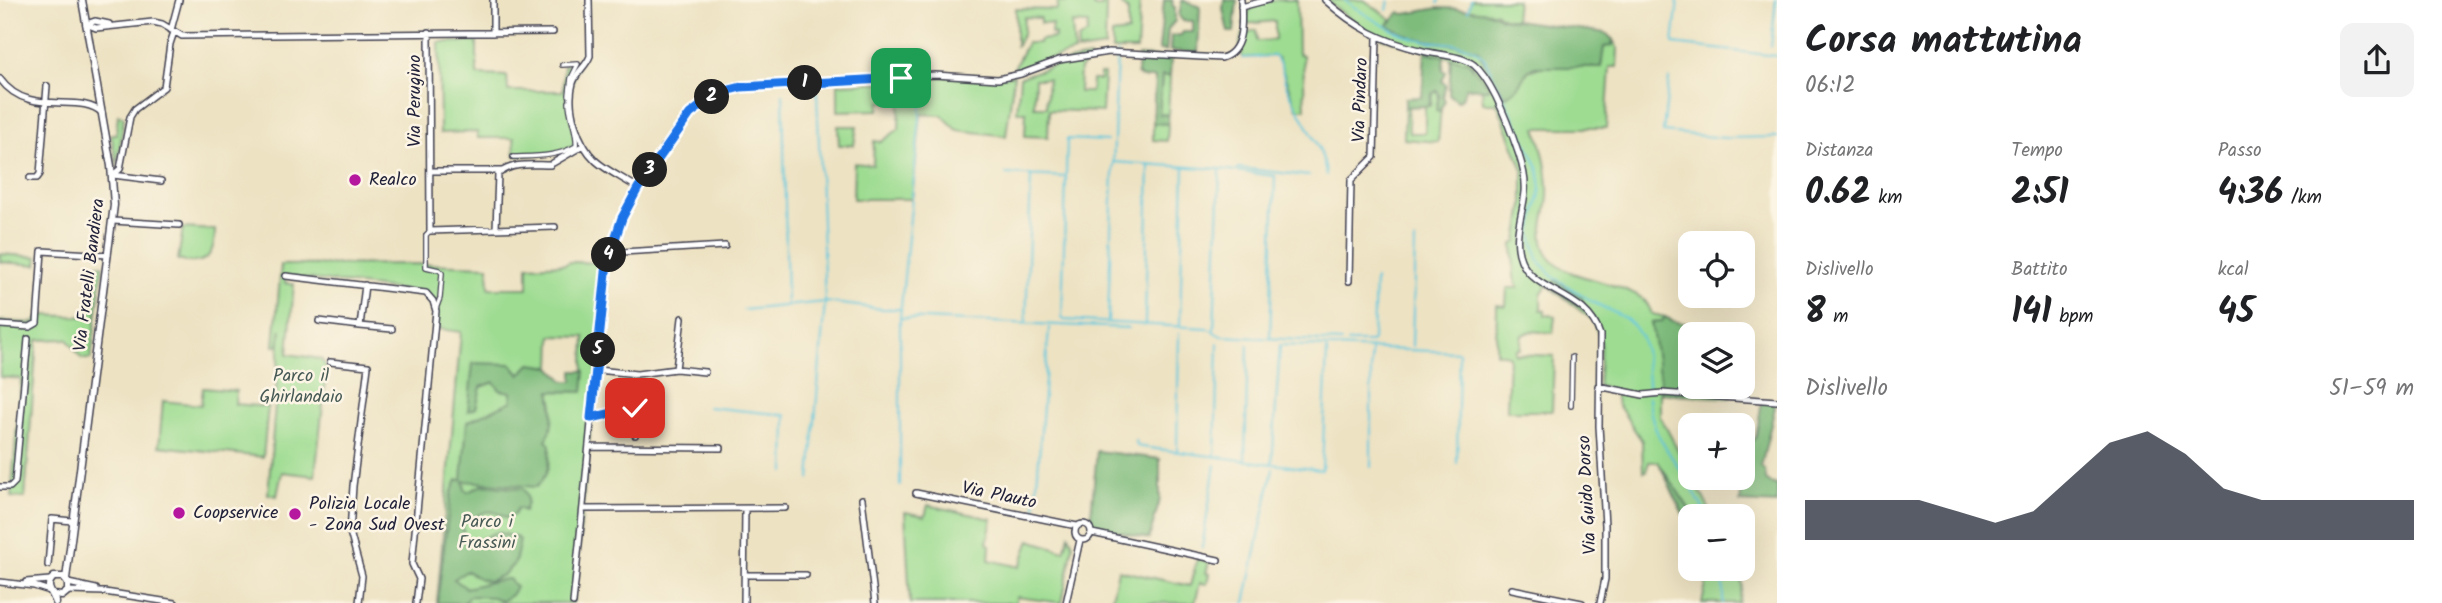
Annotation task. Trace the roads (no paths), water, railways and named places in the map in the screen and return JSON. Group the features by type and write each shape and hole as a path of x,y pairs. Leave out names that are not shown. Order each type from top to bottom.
{"street":[{"name":"Via Fratelli Bandiera","path":"64,603 72,521 113,221 113,175 82,0"},
{"path":"113,175 120,169 130,117 135,109 164,87 179,0"},
{"path":"493,0 493,33"},
{"path":"589,0 590,56 579,70 572,86 575,120 584,145 597,162 638,188"},
{"path":"573,603 610,250 622,218 638,188 690,114 708,99 727,90 755,86 934,75 998,79 1059,60 1109,52 1221,58 1231,55 1236,49 1241,4 1268,0"},
{"name":"Via Guido Dorso","path":"1325,0 1350,22 1377,37 1467,61 1489,85 1513,139 1523,170 1525,193 1517,242 1520,260 1529,274 1583,308 1594,321 1601,343 1598,386 1605,579 1600,603"},
{"path":"86,24 95,21 112,24 153,22 183,36 561,33"},
{"name":"Via Perugino","path":"429,32 430,231"},
{"name":"Via Pindaro","path":"1349,281 1351,180 1374,157 1377,37"},
{"path":"513,157 563,153 577,144 569,106 570,78 578,64 562,65"},
{"path":"0,79 17,95 46,102 87,106 102,113"},
{"path":"30,178 37,178 40,174 47,86"},
{"path":"87,106 99,96"},
{"name":"Via Perugino","path":"433,171 503,171 517,164 551,164 584,145"},
{"path":"496,229 498,174 503,171"},
{"path":"113,175 161,181"},
{"path":"113,221 179,225"},
{"path":"416,603 419,579 412,564 442,273 426,267 426,234 430,231 555,227"},
{"path":"610,250 622,252 725,246"},
{"path":"0,325 30,327 37,323 42,251 108,255"},
{"path":"286,275 426,293 433,301 436,312"},
{"path":"360,326 365,285"},
{"path":"676,369 682,318"},
{"path":"319,321 393,329"},
{"path":"0,487 10,487 15,482 28,339"},
{"path":"1571,405 1572,357"},
{"path":"330,362 368,366 350,533 362,576 359,603"},
{"path":"597,370 637,374 676,369 705,372"},
{"path":"1598,386 1643,395 1662,393 1777,401"},
{"path":"591,418 635,408 635,435"},
{"path":"589,447 721,448"},
{"name":"Via Plauto","path":"916,493 1077,527 1087,525 1092,533 1218,560"},
{"path":"862,499 875,603"},
{"path":"583,509 785,508"},
{"path":"744,603 745,509"},
{"path":"48,565 52,519 72,521"},
{"path":"1068,603 1080,540 1075,533 1077,527"},
{"path":"1080,540 1087,539 1092,533"},
{"name":"Via Fratelli Bandiera","path":"53,597 53,578 68,555"},
{"path":"744,575 806,575"},
{"path":"13,584 53,578 67,587 175,603"},
{"path":"0,582 34,586 53,597 67,587"},
{"path":"1512,589 1582,603"}],"waterway":[{"path":"1344,0 1395,31 1417,39 1466,46 1484,58 1538,167 1541,188 1531,232 1538,259 1552,276 1625,318 1634,326 1641,336 1645,350 1649,392"},
{"path":"1387,10 1389,0"},
{"path":"1468,11 1471,0"},
{"path":"1678,0 1673,44 1777,56"},
{"path":"1771,46 1776,0"},
{"path":"1108,320 1117,53"},
{"path":"1242,58 1274,56 1277,59 1291,96 1320,152 1326,175"},
{"path":"900,485 900,317 924,78"},
{"path":"1669,79 1663,132 1726,138 1777,137"},
{"path":"743,310 825,302 817,92"},
{"path":"783,94 787,306"},
{"path":"1066,176 1067,139 1107,141"},
{"path":"1113,162 1220,169 1275,176 1270,338"},
{"path":"1145,323 1149,165"},
{"path":"1180,325 1184,167"},
{"path":"1238,168 1309,176"},
{"path":"1214,330 1220,171"},
{"path":"1006,174 1066,177 1064,320 1207,328 1221,336 1341,342"},
{"path":"1026,323 1031,175"},
{"path":"1412,346 1415,240"},
{"path":"1348,342 1373,340 1375,279"},
{"path":"810,479 825,302 900,309"},
{"path":"901,318 1128,328"},
{"path":"1035,510 1049,328"},
{"path":"1177,451 1179,333"},
{"path":"1215,456 1218,343"},
{"path":"1245,459 1248,345"},
{"path":"1135,440 1137,446 1142,447 1272,464 1280,345 1459,352 1457,463"},
{"path":"1273,464 1322,470 1327,350"},
{"path":"1371,350 1371,467"},
{"path":"1649,398 1653,421 1661,440 1700,504"},
{"path":"708,407 786,415 785,472"},
{"path":"1202,548 1215,465"},
{"path":"1245,603 1273,469"},
{"path":"1723,581 1723,603"}],"place":[{"name":"Realco","path":"355,180"},
{"name":"Coopservice","path":"179,513"},
{"name":"Polizia Locale - Zona Sud Ovest","path":"295,514"}],"park label":[{"name":"Parco il Ghirlandaio","path":"301,386"},
{"name":"Parco i Frassini","path":"487,532"}]}
